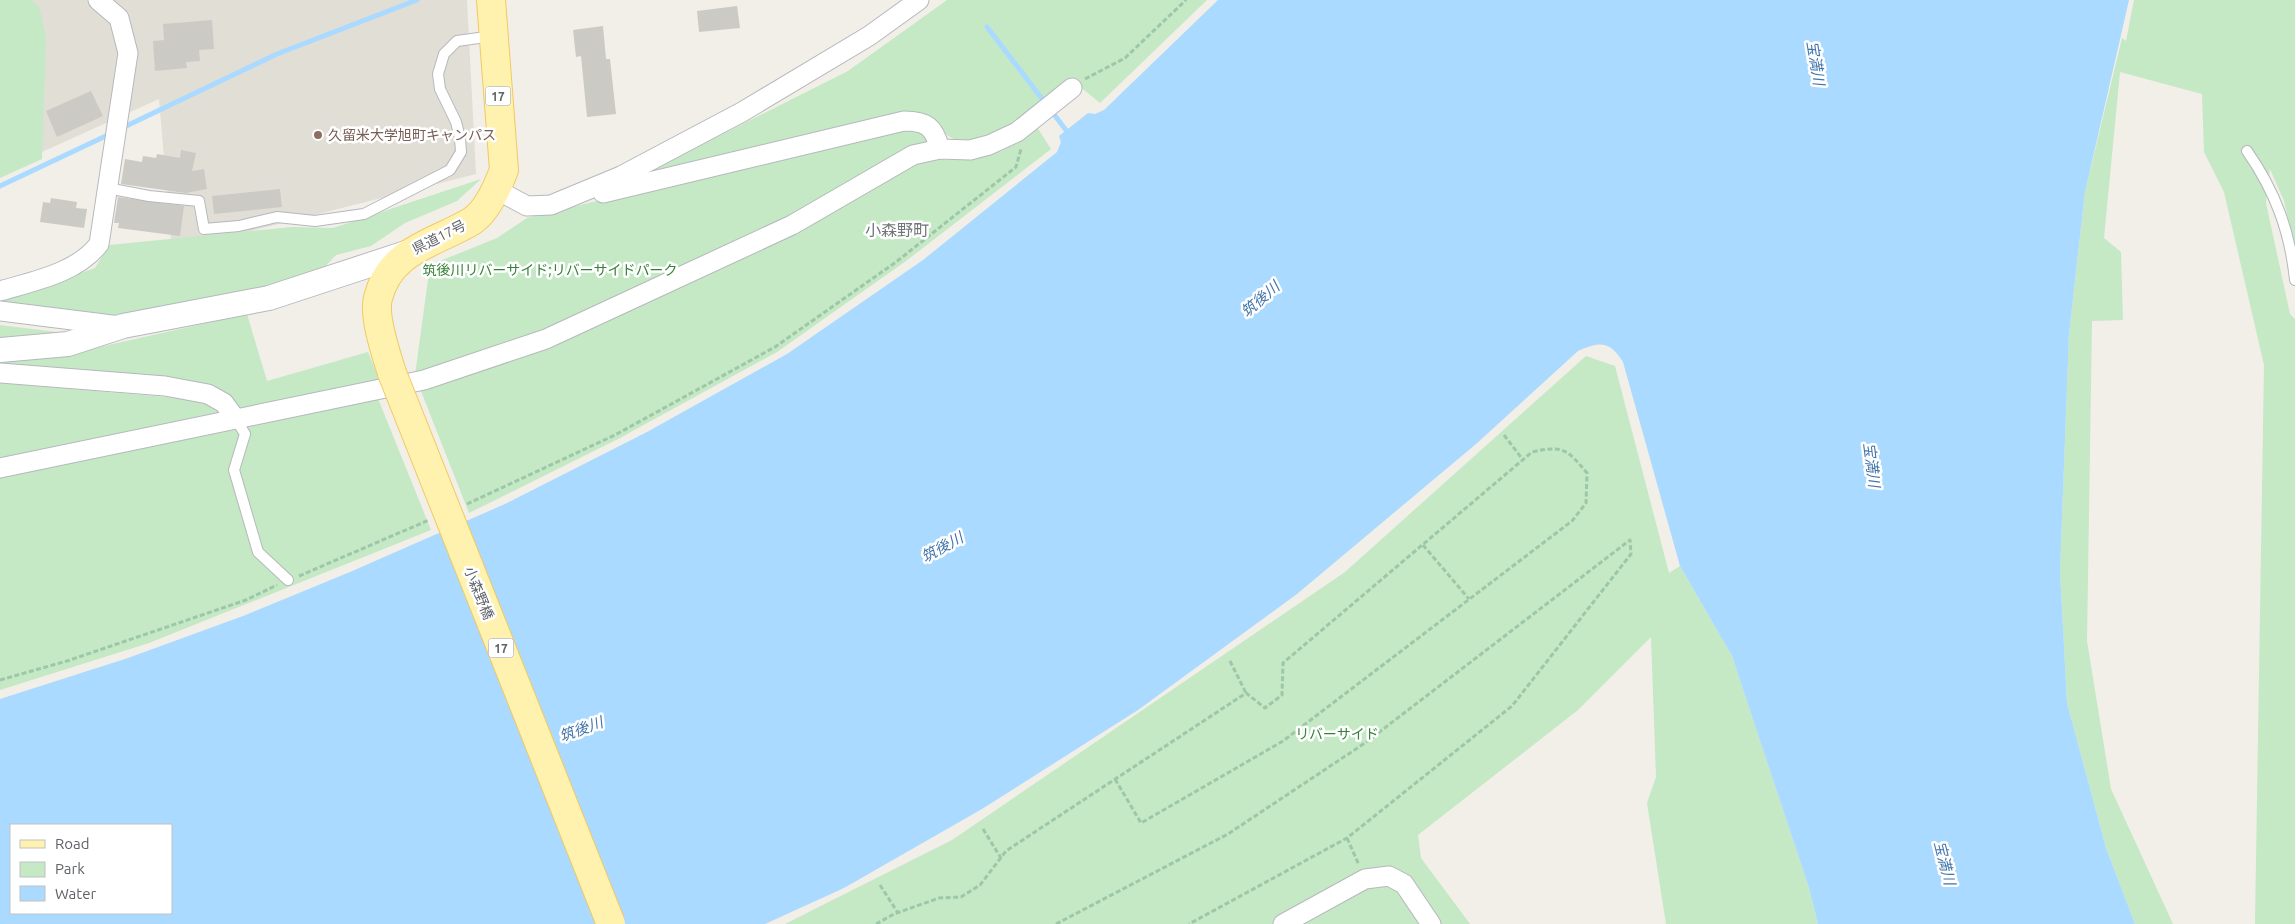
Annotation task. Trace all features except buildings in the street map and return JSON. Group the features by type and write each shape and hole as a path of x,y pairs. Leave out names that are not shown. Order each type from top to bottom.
{"main road":[{"name":"17","path":"491,0 504,170 497,190"},
{"name":"県道17号","path":"392,373 380,332 377,299 389,274 410,252 474,220 497,190"},
{"name":"小森野橋","path":"392,373 611,924"}],"street":[{"path":"0,291 54,274 90,255 99,244 128,53 119,18 98,0"},
{"path":"497,190 527,206 551,205 621,176 742,112 869,36 919,0"},
{"path":"0,468 424,380 546,339 792,225 913,155 940,149 970,150 989,145 1017,132 1072,88"},
{"path":"575,196 593,196 904,121 919,121 931,128 937,137 940,149"},
{"path":"0,350 68,344 123,326 269,298 410,252"},
{"path":"0,311 123,326"},
{"path":"0,373 165,386 208,394 224,403 235,418"},
{"path":"1284,924 1365,879 1389,876 1404,884 1431,924"}],"lane":[{"path":"107,188 149,196 199,201 204,229 239,226 277,217 315,221 364,214 450,170 461,152 456,122 440,89 438,74 444,54 457,41 494,35"},
{"path":"2247,151 2263,174 2280,209 2293,263 2295,280"},
{"path":"235,418 245,434 234,470 258,552 288,580"}],"path":[{"path":"1072,88 1125,58 1186,0"},
{"path":"462,506 615,435 775,347 896,262 1016,167 1022,141 1017,132"},
{"path":"1504,435 1523,460"},
{"path":"1115,779 1141,822 1283,741 1572,521 1586,503 1587,473 1572,455 1555,447 1532,452 1283,663 1282,696 1265,708 1246,692 1230,661"},
{"path":"0,680 67,661 246,600 288,580 434,518"},
{"path":"1056,924 1228,834 1365,743 1630,540 1631,554 1512,706 1347,838 1189,924"},
{"path":"1423,545 1469,599"},
{"path":"876,924 898,913 939,898 961,897 980,885 1006,851 1246,692"},
{"path":"983,829 1001,858"},
{"path":"1347,838 1365,879"},
{"path":"880,885 898,913"}],"shaded area":[{"name":"久留米大学旭町キャンパス","path":"0,0 467,0 476,174 172,251 159,99 0,171"}],"green space":[{"path":"0,0 31,0 39,6 46,37 42,159 0,178"},
{"path":"947,0 1207,0 1100,103 1073,81 1015,124 981,140 965,141 950,137 921,112 641,175 848,71"},
{"path":"2134,0 2295,0 2295,249 2284,201 2270,169 2266,203 2290,314 2295,319 2295,924 2255,924 2264,365 2224,192 2204,152 2202,94 2120,72 2104,238 2121,252 2123,320 2092,321 2087,641 2111,789 2173,924 2135,924 2106,848 2067,703 2060,571 2069,334 2085,192 2122,38 2126,41"},
{"name":"筑後川リバーサイド;リバーサイドパーク","path":"901,127 923,132 932,145 787,221 541,335 415,375 430,265 497,238 527,218"},
{"name":"筑後川リバーサイド;リバーサイドパーク","path":"1037,127 1051,149 906,261 777,352 618,439 469,513 419,386 921,160 962,160 1002,151"},
{"path":"481,179 457,201 405,223 371,246 336,255 317,275 129,320 0,302 95,268 109,245 292,227 333,228"},
{"path":"247,314 267,381 368,352 380,381 244,412 214,385 0,363 104,346"},
{"path":"0,325 65,333 0,338"},
{"name":"リバーサイド","path":"1586,356 1615,366 1669,573 1680,566 1732,656 1809,888 1818,924 1666,924 1647,803 1656,777 1651,637 1578,710 1418,835 1421,858 1470,924 785,924 952,840 1345,572"},
{"path":"0,383 201,400 222,415 377,396 431,530 149,643 0,690"}],"water":[{"path":"1218,0 2129,0 2085,192 2069,334 2060,571 2067,703 2106,848 2135,924 1818,924 1809,888 1732,656 1680,566 1623,362 1614,350 1604,345 1598,345 1578,351 1476,444 1297,594 1138,710 982,809 844,888 765,924 0,924 0,699 128,658 243,616 350,572 505,504 647,432 787,354 923,260 1057,152 1061,142 1059,136 1088,113 1095,114 1104,110"}],"waterway":[{"path":"122,128 277,54 417,0"},
{"path":"987,27 1069,134"},
{"path":"0,186 110,134"}],"place":[{"name":"久留米大学旭町キャンパス","path":"318,135"}],"district":[{"name":"小森野町","path":"897,230"}],"water label":[{"name":"宝満川","path":"1816,63"},
{"name":"筑後川","path":"1260,299"},
{"name":"宝満川","path":"1872,465"},
{"name":"筑後川","path":"942,547"},
{"name":"筑後川","path":"581,729"},
{"name":"宝満川","path":"1945,863"}]}
